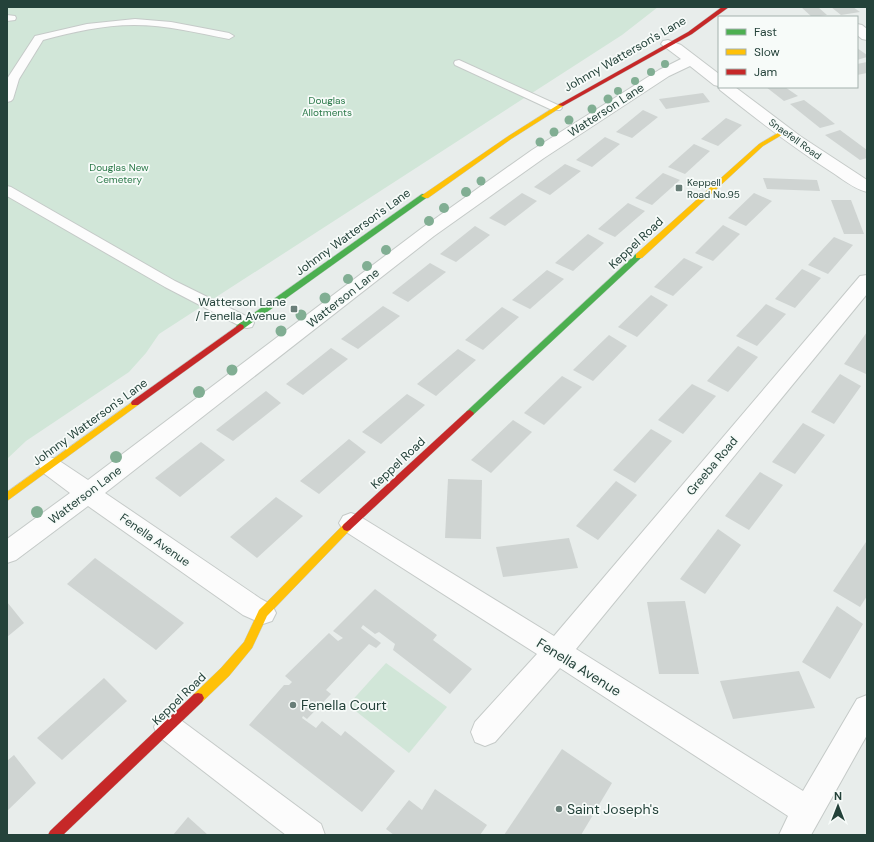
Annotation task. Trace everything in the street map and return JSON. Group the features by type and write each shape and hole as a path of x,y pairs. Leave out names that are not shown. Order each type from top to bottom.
{"main road":[{"name":"Johnny Watterson's Lane","path":"7,496 419,199 556,108 716,16 726,7"},
{"name":"Keppel Road","path":"54,835 225,672 248,646 263,613 351,523 740,163 761,145 783,132"}],"street":[{"path":"858,29 867,36"},
{"path":"668,44 676,48 718,81"},
{"name":"Watterson Lane","path":"7,553 88,493 428,232 538,154 664,73 690,60"},
{"name":"Snaefell Road","path":"726,88 783,132 867,188"},
{"name":"Greeba Road","path":"557,652 867,281"},
{"name":"Fenella Avenue","path":"50,466 252,607 263,613"},
{"name":"Fenella Avenue","path":"351,523 516,628 557,652 801,823"},
{"path":"485,732 557,652"},
{"path":"801,823 867,708"},
{"path":"168,727 310,835"}],"lane":[{"path":"7,99 14,79 39,38 73,28 109,23 136,22 166,25 229,36"},
{"path":"459,63 556,108"},
{"path":"7,190 170,284 247,323"}],"green space":[{"path":"7,7 658,7 622,35 159,334 146,353 129,372 26,441 7,459"},
{"path":"386,663 447,707 409,753 348,705"}],"building":[{"path":"801,7 818,7 827,15 820,16 811,16"},
{"path":"831,7 853,7 860,12 841,15"},
{"path":"858,49 867,55 867,57 858,60"},
{"path":"867,62 867,73 858,75 858,64"},
{"path":"767,88 786,88 798,96 784,101"},
{"path":"703,93 710,102 666,109 659,99"},
{"path":"804,100 835,124 820,128 790,104"},
{"path":"643,110 658,117 632,138 616,132"},
{"path":"726,118 742,125 718,146 701,139"},
{"path":"840,130 867,150 867,158 860,160 825,135"},
{"path":"605,137 620,144 592,167 576,160"},
{"path":"694,144 710,151 685,174 668,167"},
{"path":"565,164 581,171 550,195 534,187"},
{"path":"663,173 680,180 652,205 635,198"},
{"path":"763,178 817,180 820,191 767,189"},
{"path":"522,193 537,201 505,226 489,218"},
{"path":"754,193 772,201 746,226 728,218"},
{"path":"831,200 851,200 864,234 844,234"},
{"path":"628,203 645,211 615,237 598,229"},
{"path":"723,225 740,234 713,261 695,253"},
{"path":"475,226 490,235 456,262 440,254"},
{"path":"588,234 604,243 573,271 555,263"},
{"path":"834,237 853,245 828,274 808,265"},
{"path":"684,258 703,267 673,296 654,287"},
{"path":"430,263 446,272 408,302 392,293"},
{"path":"802,269 821,278 795,308 775,299"},
{"path":"547,270 564,279 530,309 512,300"},
{"path":"651,295 668,305 637,337 618,327"},
{"path":"766,304 786,314 757,346 736,336"},
{"path":"383,306 400,316 358,349 341,339"},
{"path":"502,307 519,317 483,350 465,340"},
{"path":"867,332 867,373 866,374 844,364"},
{"path":"609,335 627,346 593,381 573,370"},
{"path":"738,346 758,357 728,392 707,381"},
{"path":"331,348 348,359 303,395 286,384"},
{"path":"458,349 476,360 436,396 417,384"},
{"path":"840,374 861,386 834,424 811,412"},
{"path":"562,376 582,387 544,425 524,413"},
{"path":"692,384 716,396 683,434 658,420"},
{"path":"266,391 281,403 233,441 216,430"},
{"path":"407,394 425,405 381,444 362,432"},
{"path":"513,420 532,432 491,473 471,460"},
{"path":"803,423 825,435 795,474 772,462"},
{"path":"651,429 672,441 635,483 613,470"},
{"path":"349,439 366,452 319,494 300,481"},
{"path":"201,442 225,460 180,497 155,478"},
{"path":"760,472 783,485 749,530 725,516"},
{"path":"448,479 482,480 481,539 445,538"},
{"path":"616,481 637,495 598,540 576,526"},
{"path":"276,497 303,516 257,558 230,537"},
{"path":"718,529 741,545 705,594 680,579"},
{"path":"569,538 578,568 503,577 496,547"},
{"path":"866,542 867,596 860,607 833,591"},
{"path":"95,558 184,623 156,650 67,584"},
{"name":"Fenella Court","path":"375,589 437,635 433,640 472,669 450,694 393,650 395,644 379,632 375,634 363,625 361,628 381,643 376,648 369,644 326,690 331,694 307,719 303,716 302,718 316,728 322,721 341,736 345,731 395,771 362,812 249,725 284,685 289,685 292,682 285,676 329,633 338,641 343,638 333,631"},
{"path":"685,601 699,674 659,674 647,602"},
{"path":"7,602 24,623 7,637"},
{"path":"837,606 863,624 830,679 802,662"},
{"path":"799,671 815,708 733,719 720,681"},
{"path":"104,678 127,701 62,760 37,738"},
{"name":"Saint Joseph's","path":"562,749 612,783 581,835 504,835"},
{"path":"14,755 36,783 7,811 7,761"},
{"path":"435,789 487,825 480,835 394,835 386,829 409,800 422,810"},
{"path":"188,817 208,835 173,835"}],"traffic: fast":[{"path":"240,327 425,196"},
{"path":"470,413 639,256"}],"traffic: slow":[{"path":"425,196 509,138 561,105"},
{"path":"639,256 740,163 761,145 783,132"},
{"path":"7,497 135,403"},
{"path":"198,698 225,672 248,645 263,613 347,527"}],"traffic: jam":[{"path":"561,105 690,33 726,7"},
{"path":"135,403 240,327"},
{"path":"347,527 470,413"},
{"path":"54,835 198,698"}],"place":[{"name":"Keppell Road No.95","path":"679,188"},
{"name":"Watterson Lane / Fenella Avenue","path":"294,309"},
{"name":"Fenella Court","path":"293,705"},
{"name":"Saint Joseph's","path":"559,809"}],"park label":[{"name":"Douglas Allotments","path":"327,106"},
{"name":"Douglas New Cemetery","path":"119,172"}]}
